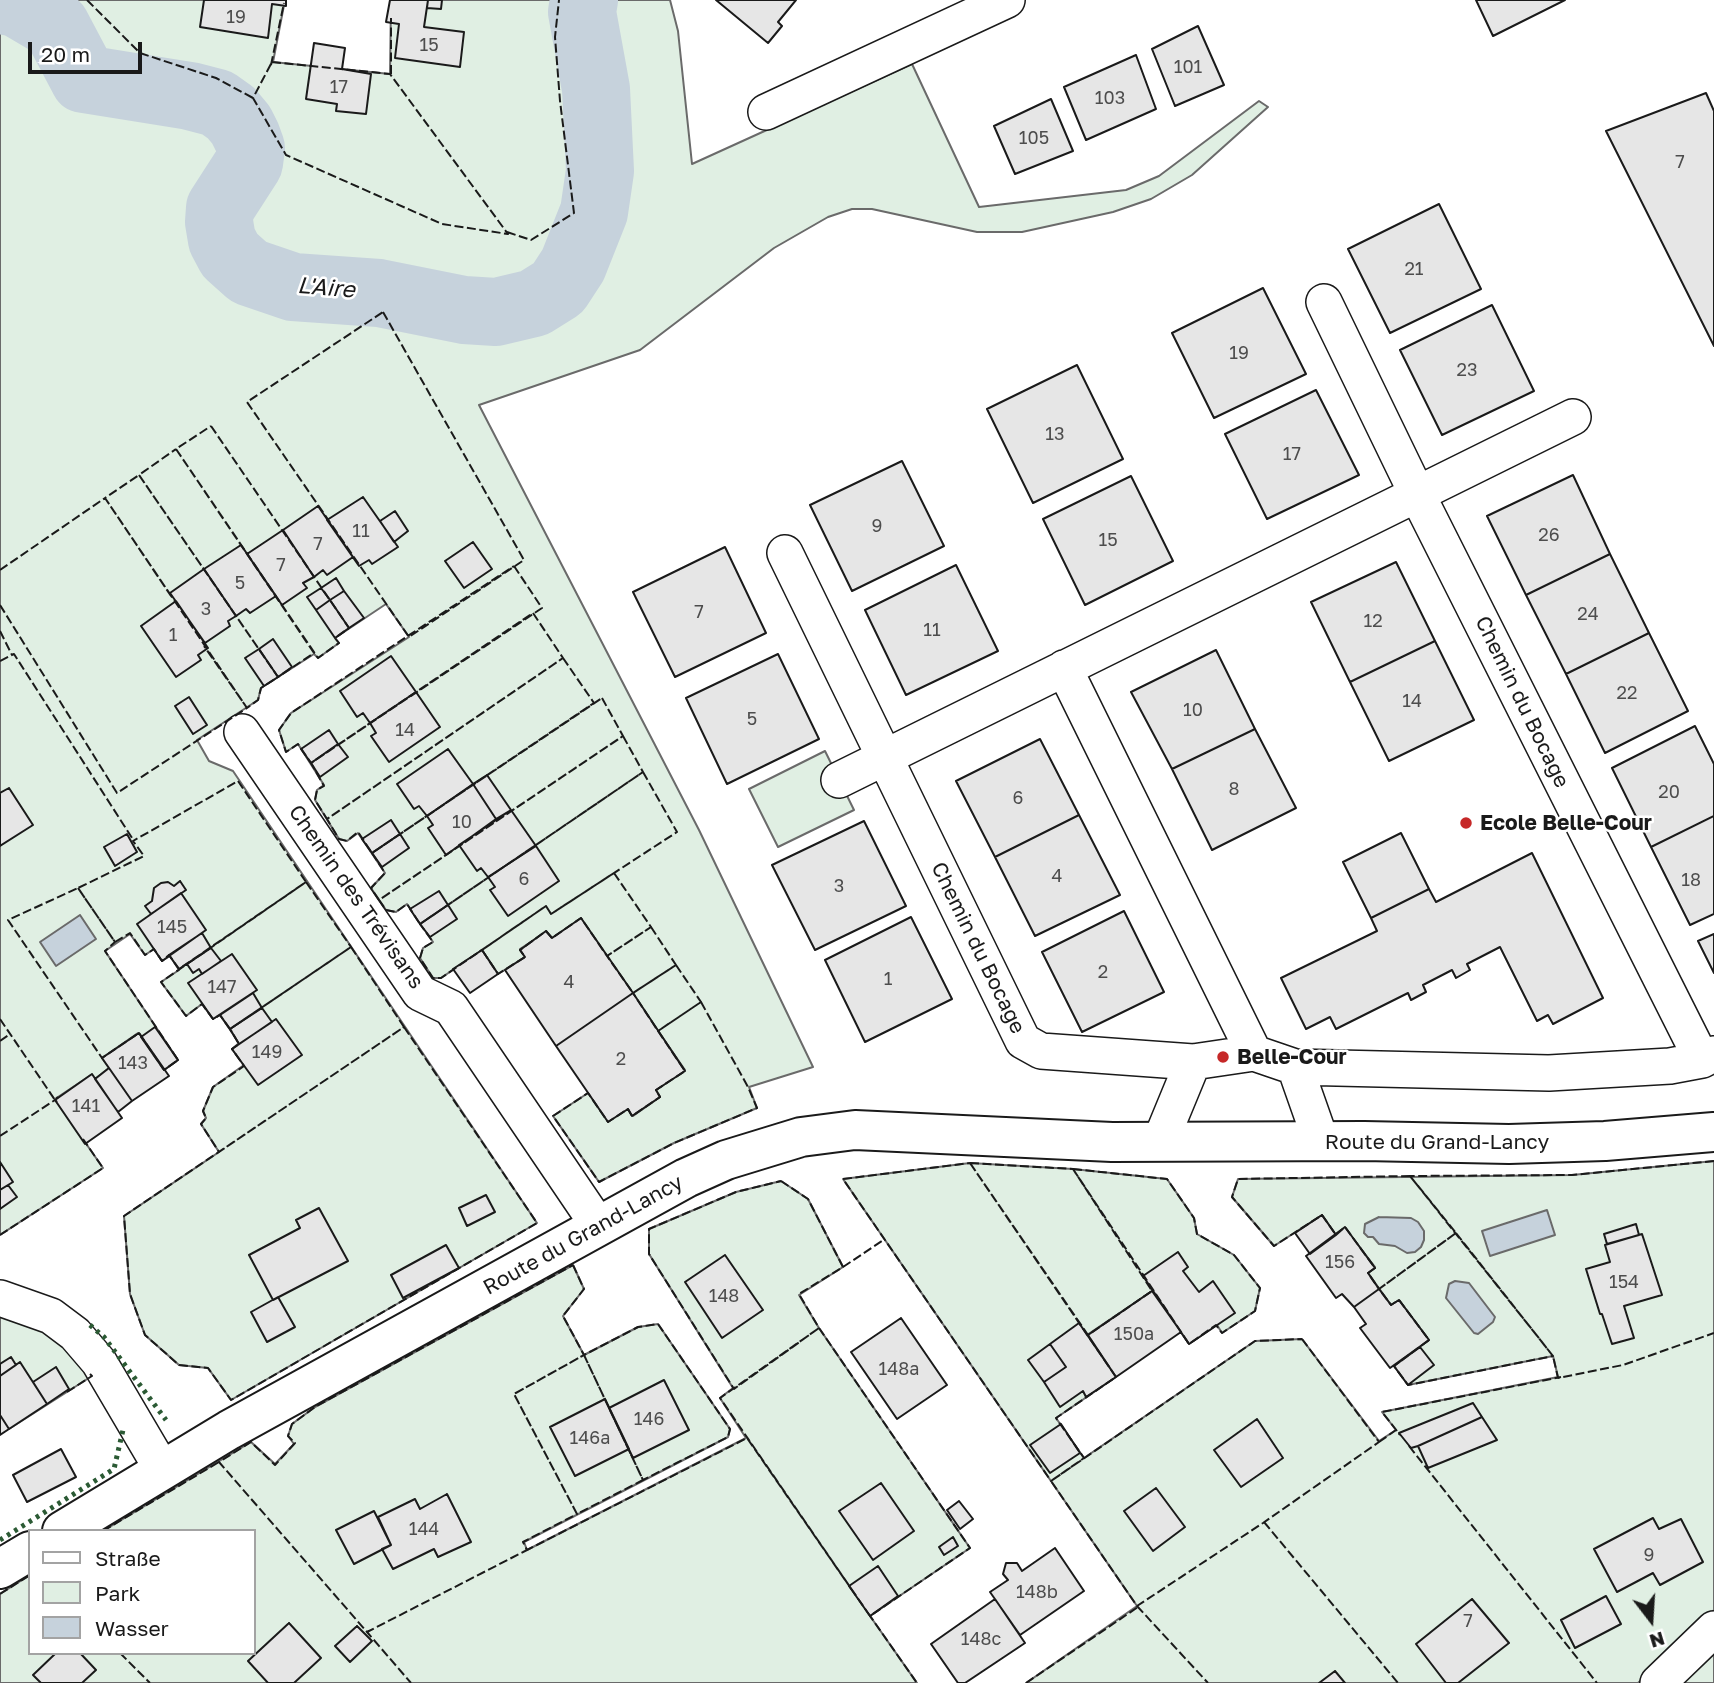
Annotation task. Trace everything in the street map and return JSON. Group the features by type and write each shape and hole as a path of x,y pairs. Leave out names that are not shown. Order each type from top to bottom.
{"street":[{"path":"766,112 1007,0"},
{"name":"Chemin du Bocage","path":"785,553 1023,1041 1041,1051 1193,1062 1254,1053 1295,1067 1549,1073 1670,1066 1708,1057 1649,958 1324,302"},
{"path":"839,780 1573,417"},
{"path":"1064,668 1254,1053"},
{"name":"Chemin des Trévisans","path":"242,732 420,993 451,1008 598,1225"},
{"path":"1160,1142 1193,1062"},
{"path":"1295,1067 1321,1141"},
{"name":"Route du Grand-Lancy","path":"65,1529 162,1469 598,1225 686,1178 726,1160 768,1146 828,1132 855,1130 1160,1142 1509,1144 1605,1141 1714,1132"},
{"path":"0,1297 51,1316 75,1334 99,1362 162,1469"},
{"path":"0,1569 28,1552"},
{"path":"1658,1683 1714,1629"}],"green space":[{"path":"0,0 285,0 273,62 390,74 391,0 670,0 678,31 692,164 912,64 979,207 1126,190 1159,176 1259,101 1268,107 1192,175 1151,199 1113,212 1022,232 977,232 872,209 852,209 828,217 774,248 640,350 479,405 699,830 813,1067 749,1087 757,1108 674,1143 599,1182 553,1116 588,1093 628,1109 633,1116 660,1097 656,1090 685,1070 581,919 552,938 546,932 520,949 525,957 498,974 482,950 441,978 433,978 420,958 423,948 433,942 407,904 396,912 386,910 371,888 385,873 358,833 347,841 339,839 315,800 317,790 324,785 298,744 286,752 279,730 291,713 409,637 386,604 335,638 339,643 318,658 314,654 261,688 258,700 197,740 209,761 233,771 537,1223 231,1400 208,1368 179,1365 145,1335 130,1294 124,1216 219,1152 201,1124 206,1118 203,1111 213,1087 244,1065 232,1049 239,1043 220,1015 213,1019 202,1004 186,1016 161,982 179,970 170,956 162,961 154,949 145,955 130,934 105,951 178,1060 164,1070 138,1033 102,1058 109,1068 95,1079 91,1075 55,1099 103,1168 0,1235"},
{"path":"825,751 854,810 778,847 749,789"},
{"path":"1714,1161 1714,1610 1638,1683 1026,1683 1137,1606 843,1179 970,1163 1073,1169 1167,1179 1194,1218 1197,1234 1234,1255 1260,1288 1255,1311 1222,1333 1217,1325 1189,1344 1152,1291 1087,1335 1116,1377 1056,1418 1084,1458 1255,1341 1302,1339 1379,1441 1396,1430 1382,1412 1558,1377 1553,1356 1408,1385 1394,1366 1429,1340 1399,1300 1391,1305 1368,1273 1375,1267 1345,1228 1336,1235 1322,1215 1274,1246 1232,1197 1238,1179 1572,1175"},
{"path":"781,1181 808,1199 843,1267 799,1295 970,1548 870,1616 917,1683 0,1683 0,1594 28,1576 28,1655 256,1655 256,1529 106,1529 251,1442 275,1464 294,1444 288,1436 292,1424 315,1407 573,1265 584,1289 563,1316 584,1355 638,1327 658,1324 730,1429 728,1437 524,1542 527,1550 746,1438 720,1398 733,1388 649,1254 649,1229 736,1192"},
{"path":"0,1314 45,1328 75,1351 92,1376 9,1429 0,1415"},
{"path":"1714,1640 1714,1683 1668,1683"}],"water":[{"path":"80,915 96,939 56,966 40,942"},
{"path":"1547,1210 1555,1235 1490,1256 1482,1231"},
{"path":"1379,1217 1411,1218 1418,1222 1424,1231 1421,1247 1415,1252 1407,1253 1395,1246 1379,1244 1373,1237 1368,1237 1364,1233 1365,1224"},
{"path":"1455,1281 1469,1283 1495,1317 1493,1322 1478,1334 1474,1333 1446,1298 1449,1284"}],"building":[{"path":"204,0 286,0 286,6 272,4 268,38 200,27"},
{"path":"390,0 428,0 424,27 464,32 460,67 395,58 399,24 386,22"},
{"path":"428,0 442,0 441,9 427,8"},
{"path":"716,0 796,0 778,22 782,26 768,43"},
{"path":"1476,0 1565,0 1493,36"},
{"path":"1198,26 1224,85 1175,106 1152,49"},
{"path":"314,43 345,48 342,69 371,74 366,114 336,111 337,104 306,99"},
{"path":"1136,55 1156,109 1086,140 1064,87"},
{"path":"1706,93 1714,111 1714,346 1606,131"},
{"path":"1051,99 1073,151 1015,174 994,126"},
{"path":"1439,204 1481,289 1390,333 1348,249"},
{"path":"1263,288 1306,374 1214,418 1172,333"},
{"path":"1492,305 1534,391 1442,435 1400,350"},
{"path":"1077,365 1123,459 1033,503 987,409"},
{"path":"1316,390 1359,475 1267,519 1225,434"},
{"path":"902,461 944,546 852,591 810,505"},
{"path":"1573,475 1610,554 1526,595 1487,516"},
{"path":"1131,476 1173,561 1085,605 1043,519"},
{"path":"363,497 398,547 372,564 369,560 359,566 327,520"},
{"path":"318,506 353,557 327,575 323,570 314,577 283,530"},
{"path":"395,511 408,531 394,542 380,521"},
{"path":"283,530 314,577 303,583 307,588 282,605 247,554"},
{"path":"473,542 492,569 464,588 445,561"},
{"path":"241,545 276,596 250,613 246,609 236,616 204,569"},
{"path":"725,547 766,633 675,677 633,592"},
{"path":"1610,554 1649,633 1566,674 1526,595"},
{"path":"1396,562 1435,641 1350,682 1311,602"},
{"path":"956,565 998,651 906,695 865,610"},
{"path":"204,569 236,616 228,621 230,626 205,643 170,593"},
{"path":"336,578 344,591 330,600 321,588"},
{"path":"321,588 330,600 316,610 307,597"},
{"path":"344,591 364,618 349,628 330,600"},
{"path":"330,600 349,628 335,638 316,610"},
{"path":"176,601 208,648 198,655 201,660 176,677 141,626"},
{"path":"1649,633 1688,711 1605,753 1566,674"},
{"path":"273,639 292,667 278,677 259,649"},
{"path":"1435,641 1474,720 1389,761 1350,682"},
{"path":"259,649 278,677 264,686 245,658"},
{"path":"1216,650 1255,729 1172,769 1131,692"},
{"path":"778,654 819,739 727,784 686,698"},
{"path":"391,656 416,692 370,723 363,713 357,717 340,691"},
{"path":"416,692 440,727 389,762 371,736 376,733 370,723"},
{"path":"189,697 207,725 193,734 175,706"},
{"path":"1695,726 1714,764 1714,816 1651,847 1612,768"},
{"path":"1255,729 1296,808 1212,850 1172,769"},
{"path":"329,730 338,744 311,763 301,749"},
{"path":"1040,739 1079,815 995,857 956,781"},
{"path":"338,744 348,757 320,777 311,763"},
{"path":"448,749 473,784 427,816 419,806 414,809 397,784"},
{"path":"487,775 511,810 496,819 473,784"},
{"path":"473,784 496,819 446,855 428,828 433,825 427,816"},
{"path":"9,788 33,825 0,846 0,793"},
{"path":"511,810 536,846 488,877 481,868 477,871 459,845"},
{"path":"1079,815 1120,895 1035,936 995,857"},
{"path":"1714,816 1714,914 1690,925 1651,847"},
{"path":"391,820 400,834 372,853 362,839"},
{"path":"864,821 906,906 815,950 772,865"},
{"path":"1401,833 1429,889 1371,918 1343,862"},
{"path":"127,834 137,852 115,866 104,847"},
{"path":"400,834 409,848 382,867 372,853"},
{"path":"536,846 559,881 508,916 490,890 495,887 488,877"},
{"path":"1532,853 1603,998 1553,1024 1548,1015 1537,1021 1500,947 1467,964 1470,970 1456,978 1452,970 1423,985 1426,992 1411,1000 1408,993 1336,1029 1330,1017 1306,1029 1281,978 1377,931 1371,918 1429,889 1436,902"},
{"path":"180,881 186,890 151,914 145,906 152,901 154,888 168,882 174,886"},
{"path":"439,891 448,905 420,924 410,909"},
{"path":"181,893 206,930 162,961 137,924"},
{"path":"448,905 457,919 430,937 420,924"},
{"path":"1124,911 1164,992 1082,1032 1042,952"},
{"path":"911,917 952,999 865,1042 825,960"},
{"path":"581,918 633,993 556,1046 505,970 525,957 520,950 546,931 552,938"},
{"path":"202,933 211,948 179,969 169,955"},
{"path":"1714,934 1714,973 1698,941"},
{"path":"211,948 221,961 202,974 199,969 193,973 187,964"},
{"path":"482,950 498,974 470,993 453,969"},
{"path":"232,954 257,990 213,1019 188,983"},
{"path":"253,993 262,1008 230,1029 220,1015"},
{"path":"633,993 685,1071 656,1090 660,1097 632,1116 628,1109 608,1122 556,1046"},
{"path":"262,1008 272,1022 239,1044 230,1029"},
{"path":"276,1019 302,1055 258,1085 232,1049"},
{"path":"155,1027 178,1060 164,1070 141,1037"},
{"path":"139,1033 169,1076 132,1101 102,1058"},
{"path":"109,1068 132,1101 118,1112 95,1079"},
{"path":"92,1074 122,1118 85,1144 55,1100"},
{"path":"0,1162 13,1182 0,1190"},
{"path":"8,1185 17,1197 0,1209 0,1190"},
{"path":"486,1195 495,1212 467,1226 459,1208"},
{"path":"319,1208 348,1261 273,1300 249,1255 300,1228 296,1220"},
{"path":"1322,1215 1336,1235 1310,1254 1295,1233"},
{"path":"1636,1224 1639,1235 1607,1244 1604,1234"},
{"path":"1345,1227 1375,1268 1368,1273 1379,1289 1354,1307 1342,1294 1336,1298 1306,1256"},
{"path":"1642,1234 1662,1295 1624,1306 1634,1338 1612,1344 1586,1269 1610,1262 1605,1245"},
{"path":"446,1245 459,1268 403,1298 391,1275"},
{"path":"1178,1252 1188,1267 1183,1271 1199,1292 1213,1281 1235,1313 1189,1344 1143,1276"},
{"path":"725,1255 763,1310 722,1338 685,1282"},
{"path":"1379,1289 1391,1305 1399,1300 1429,1340 1390,1368 1360,1328 1366,1324 1354,1307"},
{"path":"1152,1291 1181,1332 1116,1377 1088,1335"},
{"path":"278,1297 295,1327 267,1342 251,1312"},
{"path":"901,1318 947,1385 897,1419 851,1352"},
{"path":"1079,1323 1116,1377 1086,1397 1083,1391 1060,1407 1044,1382 1066,1367 1050,1344"},
{"path":"1050,1344 1066,1367 1044,1382 1028,1360"},
{"path":"1420,1347 1434,1365 1408,1385 1394,1366"},
{"path":"11,1357 16,1365 0,1376 0,1364"},
{"path":"20,1362 47,1404 9,1429 0,1415 0,1376"},
{"path":"56,1367 69,1389 47,1404 33,1382"},
{"path":"664,1380 689,1430 633,1458 609,1408"},
{"path":"605,1399 629,1449 575,1476 550,1427"},
{"path":"1473,1403 1482,1417 1418,1446 1411,1448 1399,1433"},
{"path":"0,1415 9,1429 0,1435"},
{"path":"1482,1417 1497,1440 1428,1468 1418,1446"},
{"path":"1257,1419 1283,1458 1241,1487 1214,1450"},
{"path":"1061,1424 1080,1453 1050,1473 1030,1445"},
{"path":"61,1449 76,1477 27,1502 13,1475"},
{"path":"881,1483 914,1531 873,1560 839,1511"},
{"path":"1156,1488 1185,1527 1153,1551 1124,1511"},
{"path":"447,1494 471,1542 438,1557 434,1549 393,1569 382,1549 391,1545 378,1517 415,1499 420,1509"},
{"path":"959,1501 973,1519 960,1529 947,1510"},
{"path":"374,1511 391,1545 354,1564 336,1530"},
{"path":"1653,1518 1659,1529 1681,1519 1703,1562 1660,1585 1653,1573 1617,1592 1594,1549"},
{"path":"953,1537 958,1546 944,1555 939,1547"},
{"path":"1055,1548 1084,1591 1020,1635 990,1592 1008,1580 1003,1574 1006,1563 1017,1563 1022,1571"},
{"path":"878,1566 898,1596 870,1616 849,1586"},
{"path":"1606,1596 1621,1624 1575,1648 1561,1620"},
{"path":"995,1599 1025,1643 965,1683 958,1683 931,1644"},
{"path":"1472,1599 1509,1643 1458,1683 1446,1683 1416,1644"},
{"path":"289,1623 321,1658 294,1683 268,1683 248,1661"},
{"path":"357,1626 372,1641 350,1662 335,1646"},
{"path":"54,1655 82,1655 96,1670 82,1683 41,1683 33,1675"},
{"path":"1335,1671 1345,1683 1319,1683"}],"waterway":[{"name":"L'Aire","path":"0,0 17,3 56,26 84,79 190,96 217,103 231,113 241,125 251,148 249,163 220,208 219,222 222,240 230,255 249,272 293,287 379,293 464,310 496,312 534,303 558,288 573,265 594,212 600,171 596,89 582,12 584,0"}],"hedge":[{"path":"90,1325 104,1337 166,1420"},
{"path":"0,1540 114,1469 123,1430"}],"fence":[{"path":"87,0 140,53 216,78 253,98 254,96"},
{"path":"507,232 531,240 574,213 555,37 559,0"},
{"path":"271,65 284,3"},
{"path":"391,18 391,74"},
{"path":"272,62 390,74 508,234 442,224 286,155 253,98 272,62"},
{"path":"383,312 524,560 409,637 247,402 383,312"},
{"path":"211,426 349,628 335,638 339,643 318,658 176,449 211,426"},
{"path":"176,449 314,653 278,677 139,475 176,449"},
{"path":"139,475 278,677 261,688 258,700 247,708 105,498 139,475"},
{"path":"0,570 105,498 171,596"},
{"path":"514,566 542,608 311,763 298,744 286,752 279,730 291,713 514,566"},
{"path":"0,605 117,793 247,708 204,646"},
{"path":"533,613 563,658 327,819 315,800 317,790 324,786 311,763 533,613"},
{"path":"0,631 12,655"},
{"path":"0,661 14,654 134,841"},
{"path":"563,658 594,703 372,853 358,832 347,841 339,839 327,819 563,658"},
{"path":"602,698 623,736 379,900 371,888 385,873 372,853 602,698"},
{"path":"623,736 643,772 420,924 407,904 396,912 386,910 379,900 623,736"},
{"path":"643,772 677,832 551,914 546,906 441,978 433,978 420,958 423,948 433,942 420,924 643,772"},
{"path":"238,781 306,882 179,969 169,955 162,961 154,949 145,955 130,933 115,942 78,888 144,856 133,841 238,781"},
{"path":"614,873 651,927 607,956 581,918 552,938 546,931 520,950 525,957 498,974 482,950 546,906 551,914 614,873"},
{"path":"306,882 351,947 230,1029 220,1015 213,1019 202,1004 186,1016 161,982 306,882"},
{"path":"78,888 115,942 105,951 178,1060 164,1070 139,1033 102,1058 8,920 78,888"},
{"path":"651,927 676,965 633,993 607,956 651,927"},
{"path":"351,947 404,1027 219,1152 201,1124 206,1118 203,1111 213,1087 244,1066 232,1049 239,1044 230,1029 351,947"},
{"path":"676,965 701,1002 658,1031 633,993 676,965"},
{"path":"701,1002 757,1108 674,1143 599,1182 553,1116 588,1093 608,1122 628,1109 632,1116 660,1097 656,1090 685,1071 658,1031 701,1002"},
{"path":"0,1019 55,1100 58,1097"},
{"path":"404,1027 537,1223 231,1400 208,1368 179,1365 145,1335 130,1294 124,1216 404,1027"},
{"path":"0,1041 11,1035"},
{"path":"0,1136 55,1100 57,1102"},
{"path":"0,1235 103,1168 83,1139"},
{"path":"1714,1161 1572,1175 1410,1176 1553,1356 1558,1378 1623,1365 1714,1333"},
{"path":"970,1163 1116,1377 1056,1418 1084,1458 1051,1481 843,1179 970,1163"},
{"path":"970,1163 1073,1169 1152,1291 1088,1335 970,1163"},
{"path":"1073,1169 1167,1179 1194,1218 1197,1234 1234,1255 1260,1288 1255,1311 1222,1333 1216,1325 1189,1344 1073,1169"},
{"path":"1410,1176 1456,1233 1379,1289 1368,1273 1375,1268 1345,1227 1336,1235 1322,1215 1274,1246 1232,1197 1238,1179 1410,1176"},
{"path":"781,1181 808,1199 843,1267 799,1294 819,1328 734,1389 649,1254 649,1229 736,1192 781,1181"},
{"path":"1456,1233 1553,1356 1408,1385 1394,1366 1429,1340 1399,1300 1391,1305 1379,1289 1456,1233"},
{"path":"843,1267 885,1239"},
{"path":"573,1265 584,1289 563,1316 584,1355 514,1394 577,1514 523,1542 527,1550 367,1632 219,1462 251,1442 275,1465 295,1443 288,1436 292,1424 315,1407 573,1265"},
{"path":"658,1324 730,1429 728,1437 643,1480 584,1355 638,1327 658,1324"},
{"path":"819,1328 970,1548 870,1616 720,1398 819,1328"},
{"path":"1302,1339 1379,1442 1137,1606 1051,1481 1255,1341 1302,1339"},
{"path":"584,1355 643,1480 577,1514 514,1394 584,1355"},
{"path":"67,1392 92,1376 90,1374"},
{"path":"1397,1431 1382,1412 1561,1377"},
{"path":"1379,1442 1396,1430 1400,1435"},
{"path":"525,1551 747,1438 852,1590"},
{"path":"1409,1446 1597,1683"},
{"path":"106,1529 219,1462 220,1464"},
{"path":"1264,1522 1398,1683"},
{"path":"0,1594 28,1576"},
{"path":"1137,1606 1208,1683"},
{"path":"1026,1683 1138,1607"},
{"path":"868,1613 917,1683"},
{"path":"369,1631 367,1632 411,1683"},
{"path":"122,1655 150,1683"}],"place":[{"name":"Ecole Belle-Cour","path":"1466,823"},
{"name":"Belle-Cour","path":"1223,1057"}]}
